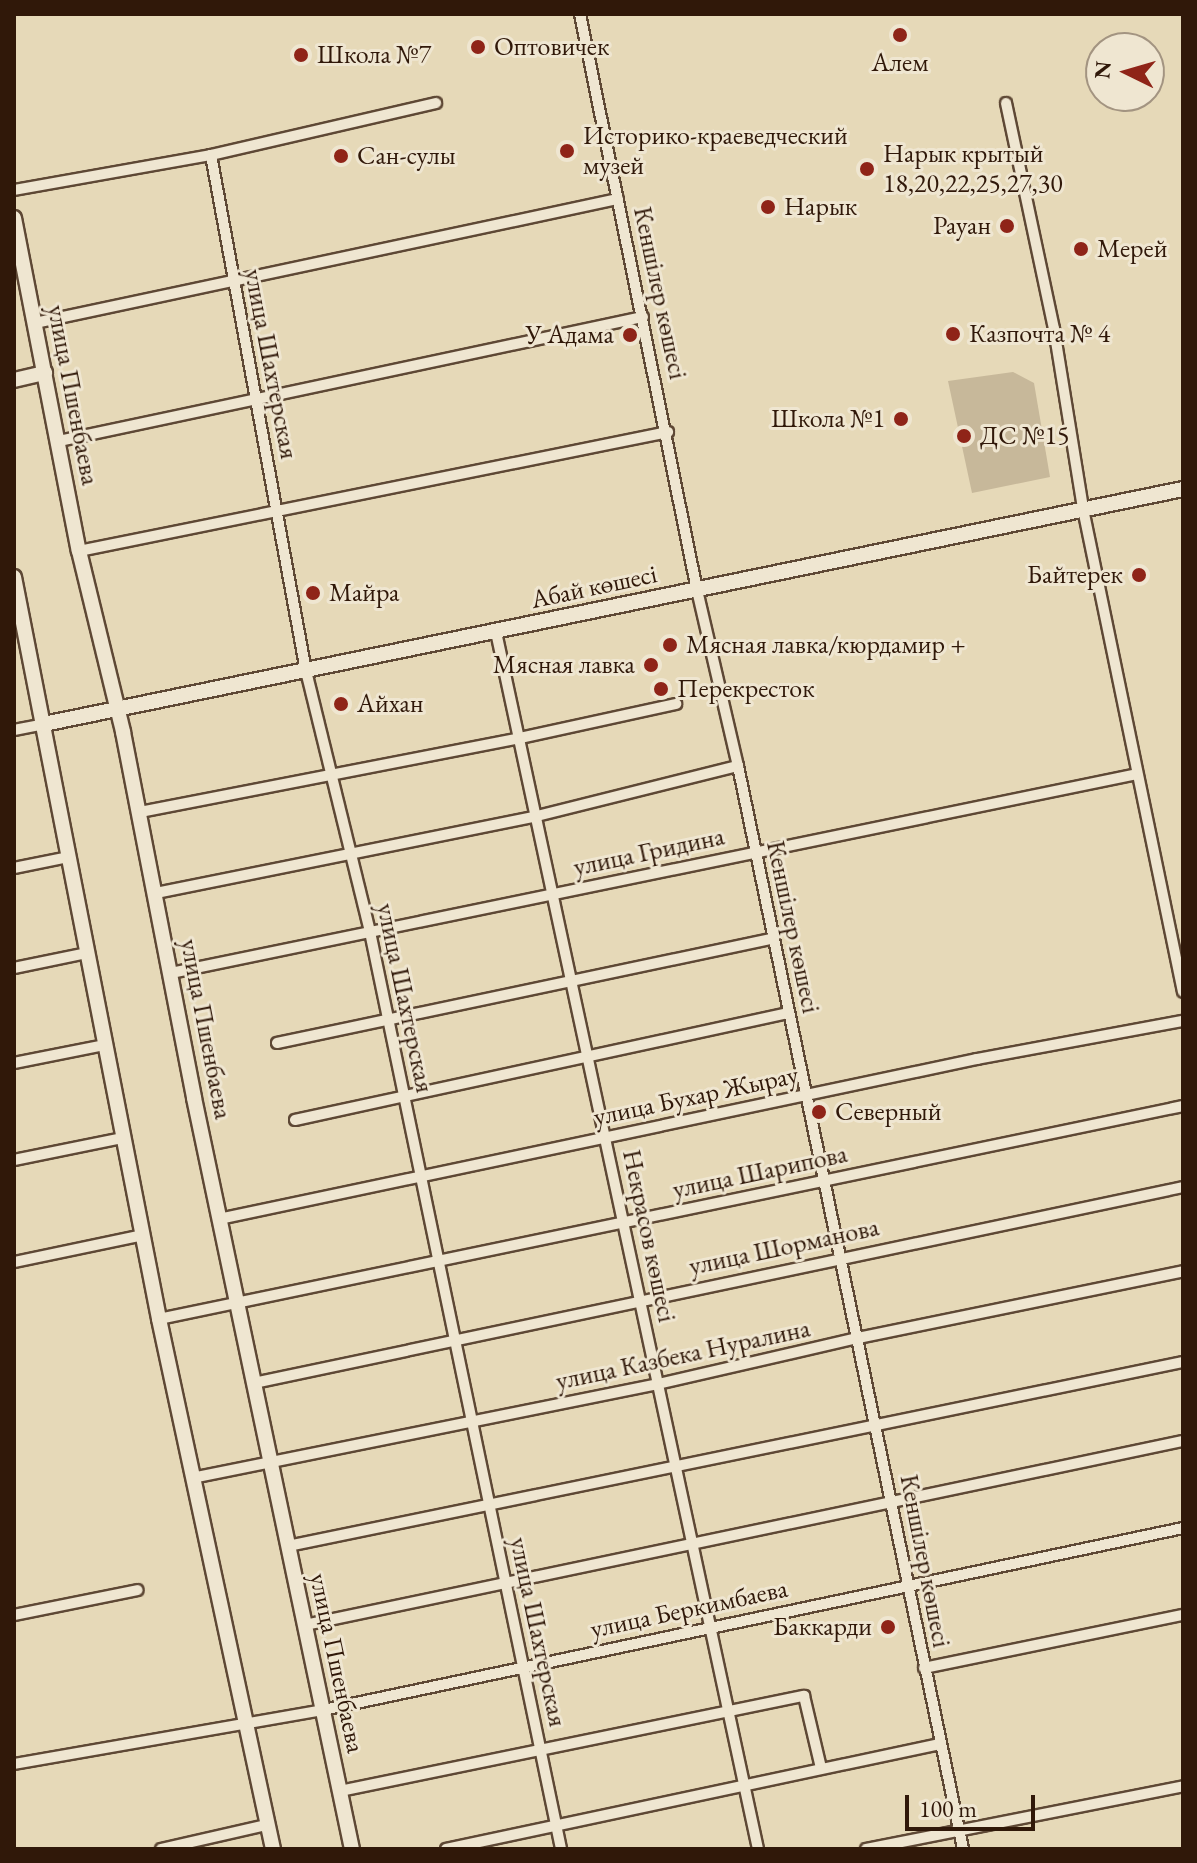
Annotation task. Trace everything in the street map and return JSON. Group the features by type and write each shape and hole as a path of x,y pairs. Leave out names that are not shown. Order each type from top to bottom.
{"street":[{"name":"Кеншілер көшесі","path":"580,14 668,432 697,590 738,766 771,939 841,1256 963,1849"},
{"path":"14,190 211,155 436,103"},
{"path":"1006,103 1054,329 1083,509 1183,992"},
{"name":"улица Шахтерская","path":"211,155 306,671 370,932 561,1849"},
{"path":"35,323 618,199"},
{"name":"улица Пшенбаева","path":"14,218 79,551 140,812 219,1219 352,1849"},
{"path":"59,441 643,317"},
{"path":"14,380 45,373"},
{"path":"79,551 668,432"},
{"name":"Абай көшесі","path":"14,730 1183,489"},
{"path":"14,577 122,1138 273,1849"},
{"name":"Некрасов көшесі","path":"496,632 758,1849"},
{"path":"140,812 334,776 676,704"},
{"path":"156,893 537,816 738,766"},
{"name":"улица Гридина","path":"171,973 1137,774"},
{"path":"14,868 68,857"},
{"path":"277,1043 771,939"},
{"path":"14,968 87,953"},
{"path":"295,1120 788,1013"},
{"name":"улица Бухар Жырау","path":"219,1219 805,1095 1183,1021"},
{"path":"14,1063 105,1045"},
{"name":"улица Шарипова","path":"159,1319 1183,1106"},
{"path":"14,1160 122,1138"},
{"name":"улица Шорманова","path":"254,1383 841,1256 1183,1187"},
{"path":"14,1262 143,1235"},
{"name":"улица Казбека Нуралина","path":"192,1478 658,1384 858,1338 1183,1271"},
{"path":"288,1546 1183,1362"},
{"path":"305,1625 1183,1441"},
{"name":"улица Беркимбаева","path":"14,1764 323,1710 1183,1528"},
{"path":"14,1615 138,1590"},
{"path":"924,1668 1183,1615"},
{"path":"340,1791 804,1696 821,1768"},
{"path":"446,1849 940,1744"},
{"path":"866,1849 1183,1786"},
{"path":"161,1849 267,1825"}],"shaded area":[{"path":"1013,372 1034,383 1050,477 972,493 948,381"}],"place":[{"name":"Алем","path":"900,35"},
{"name":"Оптовичек","path":"478,47"},
{"name":"Школа №7","path":"301,55"},
{"name":"Историко-краеведческий музей","path":"567,151"},
{"name":"Сан-сулы","path":"341,156"},
{"name":"Нарык крытый 18,20,22,25,27,30","path":"867,169"},
{"name":"Нарык","path":"768,207"},
{"name":"Рауан","path":"1007,226"},
{"name":"Мерей","path":"1081,249"},
{"name":"Казпочта № 4","path":"953,334"},
{"name":"У Адама","path":"630,335"},
{"name":"Школа №1","path":"901,419"},
{"name":"ДС №15","path":"964,436"},
{"name":"Байтерек","path":"1139,575"},
{"name":"Майра","path":"313,593"},
{"name":"Мясная лавка/кюрдамир +","path":"670,645"},
{"name":"Мясная лавка","path":"651,665"},
{"name":"Перекресток","path":"661,689"},
{"name":"Айхан","path":"341,704"},
{"name":"Северный","path":"819,1112"},
{"name":"Баккарди","path":"888,1627"}]}
